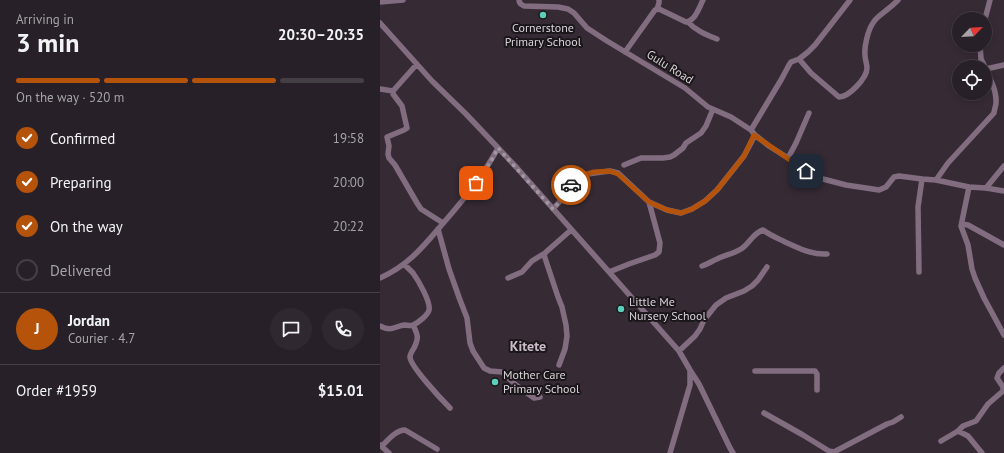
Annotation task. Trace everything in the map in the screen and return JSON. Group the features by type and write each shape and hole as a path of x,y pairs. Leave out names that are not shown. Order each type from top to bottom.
{"street":[{"path":"380,2 403,0"},
{"name":"Gulu Road","path":"518,0 519,3 524,6 558,7 568,9 574,13 587,28 685,88 708,107 731,117 769,146 819,178 846,185 879,190 886,186 894,177 899,176 922,179"},
{"path":"658,9 659,0"},
{"path":"688,22 693,19 702,0"},
{"path":"553,209 563,198 572,183 583,175 594,172 610,171 618,174 649,202 667,210 681,213 692,209 705,201 717,190 744,156 753,133 791,62 808,52 815,45 850,0"},
{"path":"798,59 811,73 839,97 846,95 855,89 865,75 867,68 865,55 866,48 873,21 898,0"},
{"path":"987,12 990,0"},
{"path":"625,52 655,10 660,8 688,22 699,31 717,39"},
{"path":"380,23 432,81 498,148 679,351 699,384 733,453"},
{"path":"417,64 392,94 402,106 407,128 387,137 389,146 388,154 389,158 395,165 421,209 443,223"},
{"path":"992,67 1004,65"},
{"path":"936,180 948,163 994,113 996,104 992,83"},
{"path":"380,89 393,91"},
{"path":"624,165 641,158 663,158 674,155 683,148 686,143 701,134 713,109"},
{"path":"788,158 809,113"},
{"path":"380,278 396,270 419,252 469,193 490,163 498,148"},
{"path":"986,188 1004,166"},
{"path":"919,272 918,218 922,179 1004,191"},
{"path":"969,187 962,224 963,231 975,278 1004,335"},
{"path":"609,272 655,255 659,252 660,243 649,202"},
{"path":"962,224 968,225 1004,245"},
{"path":"438,229 449,269 467,318 470,343 478,360 484,368 490,372 502,372 516,385 534,398 540,398"},
{"path":"508,278 522,272 532,261 545,253 571,230"},
{"path":"702,266 732,254 742,248 756,234 763,230 777,239 803,250 816,254 827,254"},
{"path":"545,253 544,255 562,307 566,325 567,336 560,365"},
{"path":"380,326 386,329 392,329 413,325 428,314 430,310 424,292 413,274 404,264"},
{"path":"679,351 700,329 704,320 716,305 726,298 752,286 767,267"},
{"path":"413,325 417,332 417,340 410,355 410,359 430,386 450,408"},
{"path":"941,441 958,431 963,426 976,421 988,404 1003,391 1003,387 998,378 998,373 1004,368"},
{"path":"670,453 690,385 690,370"},
{"path":"755,371 815,371 817,374 817,390"},
{"path":"764,413 829,451 834,452 901,417"},
{"path":"389,453 381,445 402,430 405,430 437,449"},
{"path":"958,431 968,436 982,453"}],"way so far":[{"path":"476,183 490,163 498,148 553,209 563,198 571,185"}],"place":[{"name":"Cornerstone Primary School","path":"543,15"},
{"name":"Little Me Nursery School","path":"621,309"},
{"name":"Mother Care Primary School","path":"495,382"}],"district":[{"name":"Kitete","path":"528,346"}],"route":[{"path":"571,185 583,175 594,172 610,171 625,179 649,202 667,210 681,213 692,209 705,201 717,190 744,156 754,135 806,171"}]}
